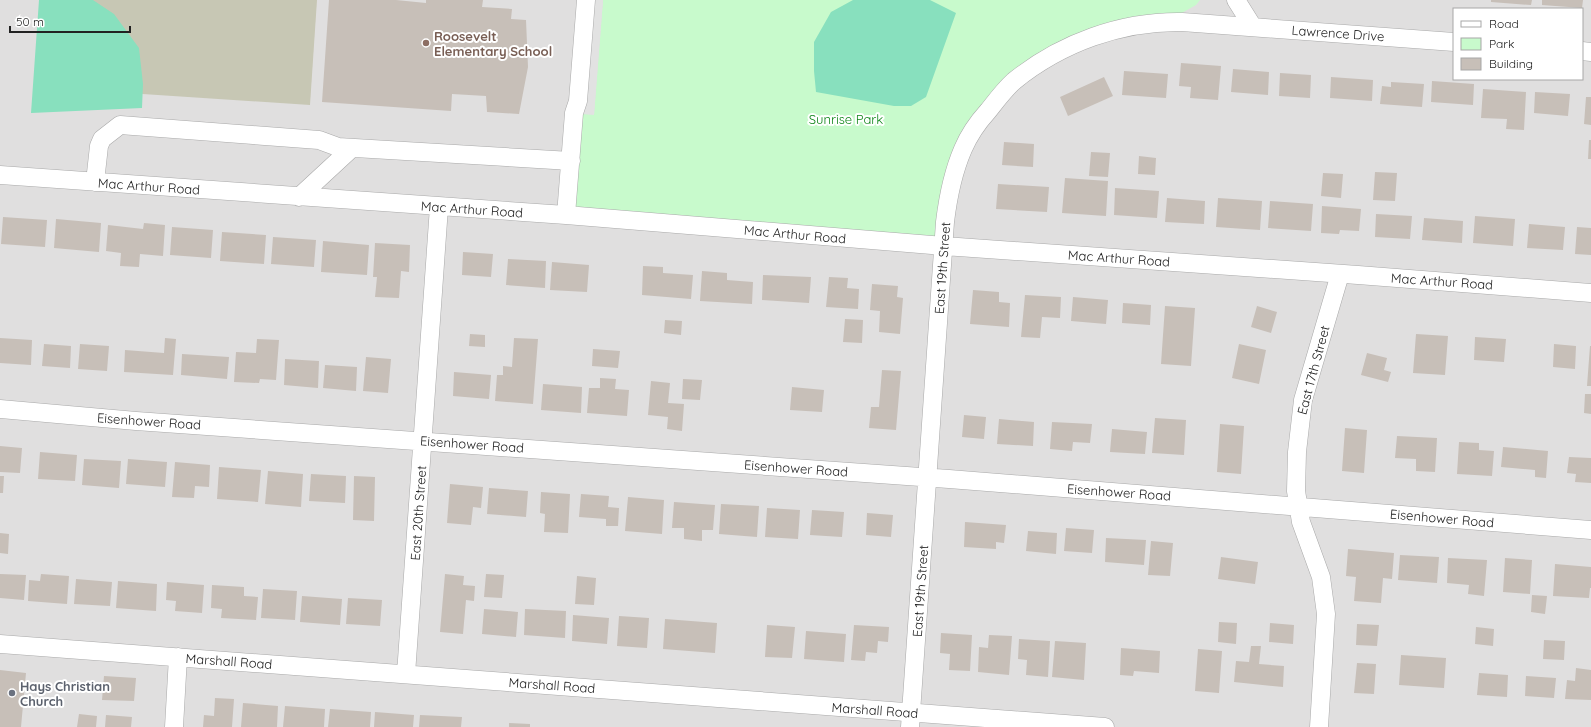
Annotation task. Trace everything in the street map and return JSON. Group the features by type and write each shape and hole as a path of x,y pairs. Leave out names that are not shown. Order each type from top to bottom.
{"street":[{"path":"566,215 574,113 578,101 586,0"},
{"path":"1236,0 1253,27"},
{"name":"East 19th Street","path":"911,720 948,195 955,169 964,148 977,124 1013,82 1041,61 1072,44 1104,33 1138,25 1178,22 1253,27"},
{"name":"Lawrence Drive","path":"1253,27 1453,42"},
{"path":"95,182 99,146 102,139 120,125 319,140 338,147 571,161"},
{"path":"299,197 352,148"},
{"name":"Mac Arthur Road","path":"0,175 566,215 944,246 1591,293"},
{"name":"East 20th Street","path":"406,674 439,207"},
{"name":"East 17th Street","path":"1319,727 1326,614 1321,578 1301,522 1298,506 1296,491 1297,452 1303,400 1340,274"},
{"name":"Eisenhower Road","path":"0,409 144,421 1298,506 1591,530"},
{"name":"Marshall Road","path":"0,644 406,674 911,720 1104,727"},
{"path":"174,727 178,657"}],"shaded area":[{"path":"0,0 1591,0 1591,727 0,727"},
{"path":"58,0 317,0 310,105 52,88"},
{"path":"578,0 603,0 594,115 569,113"}],"green space":[{"path":"39,0 93,0 114,14 139,48 143,84 142,108 31,113"},
{"name":"Sunrise Park","path":"603,0 1200,0 1196,5 1180,14 1041,61 977,124 944,246 566,215 574,113 594,114"},
{"path":"853,0 930,0 956,13 926,97 911,106 894,106 816,92 814,42 831,12"}],"building":[{"name":"Roosevelt Elementary School","path":"329,0 396,0 426,3 426,0 483,0 482,7 512,9 511,19 526,20 528,67 519,114 487,112 486,96 452,94 451,111 322,102"},
{"path":"1491,0 1532,0 1531,5 1491,2"},
{"path":"1542,0 1583,0 1582,8 1542,5"},
{"path":"1181,63 1221,66 1218,100 1190,98 1191,87 1179,86"},
{"path":"1233,69 1269,72 1268,95 1231,92"},
{"path":"1124,71 1168,74 1166,98 1122,95"},
{"path":"1280,73 1311,75 1310,98 1279,96"},
{"path":"1104,77 1113,96 1068,116 1060,97"},
{"path":"1331,77 1373,80 1372,101 1330,98"},
{"path":"1432,81 1474,84 1473,105 1431,102"},
{"path":"1391,82 1424,84 1422,107 1380,104 1382,86 1391,87"},
{"path":"1483,89 1526,92 1524,130 1506,129 1507,119 1481,118"},
{"path":"1535,92 1570,94 1568,116 1534,113"},
{"path":"1586,97 1591,97 1591,125 1584,124"},
{"path":"1589,140 1591,140 1591,159 1588,159"},
{"path":"1004,142 1034,144 1033,167 1002,165"},
{"path":"1091,152 1110,153 1108,177 1089,176"},
{"path":"1139,156 1156,158 1155,175 1138,174"},
{"path":"1375,172 1397,173 1395,201 1373,200"},
{"path":"1323,173 1343,174 1341,198 1321,196"},
{"path":"1065,178 1108,181 1106,216 1062,213"},
{"path":"998,184 1049,187 1047,212 996,209"},
{"path":"1115,188 1159,191 1157,218 1114,215"},
{"path":"1167,198 1205,201 1204,224 1165,222"},
{"path":"1218,198 1262,201 1260,230 1216,227"},
{"path":"1270,201 1313,204 1311,231 1268,228"},
{"path":"1322,206 1361,209 1359,231 1340,230 1339,234 1321,233"},
{"path":"1376,214 1412,216 1410,239 1375,237"},
{"path":"1475,216 1515,219 1513,246 1473,243"},
{"path":"3,217 47,220 45,247 1,244"},
{"path":"1424,218 1463,221 1462,243 1422,240"},
{"path":"56,219 101,223 99,252 54,248"},
{"path":"144,223 165,225 163,256 140,254 139,267 120,266 121,253 106,251 108,225 143,229"},
{"path":"1529,224 1565,227 1563,250 1527,248"},
{"path":"172,227 213,230 211,258 170,255"},
{"path":"1577,227 1591,228 1591,255 1575,254"},
{"path":"222,232 266,235 264,264 220,261"},
{"path":"273,237 316,240 314,267 271,264"},
{"path":"323,241 369,245 367,275 321,272"},
{"path":"375,243 410,245 409,272 401,271 399,298 375,297 377,277 373,277"},
{"path":"463,252 493,254 491,277 462,275"},
{"path":"508,259 546,261 545,288 506,285"},
{"path":"552,262 589,265 587,292 550,290"},
{"path":"643,266 663,267 663,273 693,275 691,299 642,295"},
{"path":"702,271 727,273 727,280 753,282 752,304 700,301"},
{"path":"763,275 811,277 809,303 762,300"},
{"path":"829,277 848,278 847,288 859,289 858,309 826,307"},
{"path":"872,284 898,286 897,297 903,298 900,334 879,332 880,311 870,310"},
{"path":"973,290 999,292 999,302 1010,303 1009,327 970,324"},
{"path":"1025,295 1061,297 1060,318 1042,317 1040,338 1021,337"},
{"path":"1073,297 1108,300 1106,324 1071,321"},
{"path":"1123,303 1151,305 1150,325 1122,323"},
{"path":"1165,306 1195,308 1191,366 1161,364"},
{"path":"1257,306 1277,312 1271,333 1251,327"},
{"path":"845,319 863,320 862,343 843,342"},
{"path":"665,320 682,321 681,335 664,333"},
{"path":"470,334 485,335 485,347 469,346"},
{"path":"1416,334 1448,336 1445,375 1413,373"},
{"path":"1475,337 1506,339 1504,362 1474,360"},
{"path":"0,338 32,340 31,365 0,363"},
{"path":"165,338 176,339 173,375 124,372 125,350 164,353"},
{"path":"514,338 538,339 533,404 495,401 497,375 503,375 503,366 512,367"},
{"path":"257,339 279,340 276,380 260,379 259,383 234,382 236,352 256,353"},
{"path":"44,344 71,346 70,368 42,366"},
{"path":"80,344 109,346 107,371 78,369"},
{"path":"1239,344 1266,350 1259,384 1232,378"},
{"path":"1554,344 1576,346 1575,369 1553,367"},
{"path":"1590,346 1591,386 1587,386"},
{"path":"593,349 620,351 618,368 592,366"},
{"path":"1367,353 1387,358 1384,370 1391,372 1388,382 1361,375"},
{"path":"182,354 229,357 227,379 181,375"},
{"path":"366,357 391,359 388,393 363,391"},
{"path":"285,359 319,361 318,388 284,385"},
{"path":"325,365 357,367 356,391 323,388"},
{"path":"882,370 901,371 896,430 869,428 871,407 879,407"},
{"path":"454,372 491,375 489,399 453,396"},
{"path":"600,378 616,379 615,389 629,390 627,416 587,413 589,388 600,388"},
{"path":"683,379 702,380 700,400 682,399"},
{"path":"651,381 670,383 668,403 684,404 682,431 667,429 668,417 648,415"},
{"path":"543,384 582,387 581,413 541,410"},
{"path":"792,387 824,390 822,412 790,410"},
{"path":"1585,394 1591,394 1591,414 1584,413"},
{"path":"964,415 986,417 984,439 962,437"},
{"path":"1155,418 1186,420 1184,455 1152,453"},
{"path":"999,419 1034,422 1033,446 997,444"},
{"path":"1052,422 1092,424 1090,443 1073,442 1072,451 1050,449"},
{"path":"1220,424 1244,426 1241,474 1217,472"},
{"path":"1345,428 1367,430 1364,473 1342,471"},
{"path":"1112,429 1147,432 1145,454 1110,452"},
{"path":"1397,436 1437,438 1435,472 1416,471 1416,459 1395,458"},
{"path":"1459,442 1479,443 1479,450 1494,451 1492,476 1457,474"},
{"path":"0,446 22,448 20,473 0,472"},
{"path":"1503,447 1548,451 1546,478 1535,477 1535,470 1501,467"},
{"path":"40,452 77,455 75,481 38,479"},
{"path":"1569,457 1591,458 1591,483 1575,482 1576,474 1567,473"},
{"path":"84,459 121,461 119,488 82,485"},
{"path":"128,459 167,462 165,487 126,484"},
{"path":"175,462 210,465 209,487 195,486 194,498 172,497"},
{"path":"219,467 261,470 258,502 217,499"},
{"path":"268,471 303,474 301,507 265,504"},
{"path":"311,474 346,476 345,503 309,501"},
{"path":"0,476 4,476 3,493 0,493"},
{"path":"354,476 375,477 374,521 353,520"},
{"path":"450,484 483,487 481,508 473,507 471,525 447,523"},
{"path":"489,488 528,491 526,517 487,514"},
{"path":"541,492 570,494 568,533 544,532 545,514 540,513"},
{"path":"581,494 609,496 608,507 619,508 618,526 606,526 606,519 579,517"},
{"path":"628,497 664,500 662,534 625,531"},
{"path":"674,502 715,505 713,530 702,530 702,541 684,539 684,528 672,528"},
{"path":"721,504 759,506 757,537 719,534"},
{"path":"767,508 800,510 798,539 765,537"},
{"path":"812,510 844,512 842,537 810,535"},
{"path":"867,513 893,515 891,537 866,535"},
{"path":"965,522 1006,525 1004,543 996,542 996,549 964,547"},
{"path":"1066,528 1094,530 1092,553 1064,551"},
{"path":"1028,531 1057,533 1056,554 1026,551"},
{"path":"0,533 9,534 8,554 0,553"},
{"path":"1106,538 1146,540 1144,565 1105,562"},
{"path":"1151,541 1173,543 1170,576 1148,575"},
{"path":"1348,549 1394,553 1392,579 1383,578 1381,603 1354,601 1356,577 1346,576"},
{"path":"1400,555 1439,557 1437,583 1398,580"},
{"path":"1221,557 1258,562 1255,584 1218,579"},
{"path":"1448,558 1487,560 1484,596 1468,594 1469,585 1447,583"},
{"path":"1505,558 1532,560 1530,594 1503,592"},
{"path":"1555,564 1591,567 1591,588 1589,598 1553,596"},
{"path":"0,574 26,575 24,600 0,598"},
{"path":"41,574 69,576 67,604 28,601 29,580 40,581"},
{"path":"445,574 464,576 463,585 475,586 474,601 466,600 463,634 440,632"},
{"path":"486,574 504,575 502,598 484,597"},
{"path":"577,576 596,578 594,605 575,604"},
{"path":"76,579 112,582 110,606 74,604"},
{"path":"118,581 157,584 156,611 116,608"},
{"path":"167,582 204,585 202,613 175,611 176,601 166,600"},
{"path":"212,585 244,587 244,596 258,597 256,620 221,618 222,609 211,608"},
{"path":"263,589 297,591 295,620 261,618"},
{"path":"1532,595 1547,596 1545,614 1531,612"},
{"path":"302,596 342,599 340,625 300,622"},
{"path":"348,598 382,600 380,626 346,624"},
{"path":"484,609 518,612 516,637 482,634"},
{"path":"525,609 566,611 565,638 524,635"},
{"path":"573,615 609,618 607,644 572,641"},
{"path":"619,616 649,618 647,648 617,646"},
{"path":"665,619 717,623 715,653 663,649"},
{"path":"1219,622 1237,623 1236,644 1218,642"},
{"path":"1270,623 1294,625 1293,644 1269,642"},
{"path":"1357,624 1379,625 1377,646 1356,645"},
{"path":"767,625 795,627 792,658 765,657"},
{"path":"854,625 889,627 888,642 878,641 877,653 866,652 865,661 851,660"},
{"path":"1476,627 1494,629 1493,646 1475,644"},
{"path":"806,631 846,634 844,662 804,659"},
{"path":"941,633 972,635 970,671 949,670 950,654 940,653"},
{"path":"989,635 1012,636 1009,675 978,672 979,647 988,648"},
{"path":"1019,639 1050,641 1048,677 1026,675 1027,660 1018,659"},
{"path":"1544,640 1565,641 1564,660 1543,659"},
{"path":"1055,641 1086,643 1084,680 1052,677"},
{"path":"1251,646 1261,646 1259,664 1284,666 1283,687 1234,682 1236,661 1249,662"},
{"path":"1121,648 1160,651 1159,673 1134,671 1133,676 1120,675"},
{"path":"1198,649 1222,651 1219,693 1195,691"},
{"path":"1401,655 1446,658 1444,688 1399,685"},
{"path":"1357,663 1376,664 1374,694 1354,693"},
{"path":"1576,668 1591,670 1591,700 1565,699 1567,680 1575,681"},
{"name":"Hays Christian Church","path":"0,670 26,673 21,727 0,727"},
{"path":"1479,673 1508,675 1507,697 1477,695"},
{"path":"104,676 136,678 134,701 102,700"},
{"path":"1526,676 1556,678 1554,698 1525,696"},
{"path":"215,698 234,699 232,727 203,727 204,715 214,716"},
{"path":"243,703 278,706 277,727 241,727"},
{"path":"285,706 325,709 324,727 283,727"},
{"path":"330,709 371,712 370,727 328,727"},
{"path":"375,712 414,715 413,727 374,727"},
{"path":"79,714 97,716 96,727 77,727"},
{"path":"106,715 132,717 131,727 105,727"},
{"path":"420,715 462,717 461,727 419,727"},
{"path":"509,723 530,724 530,727 509,727"}],"place":[{"name":"Roosevelt Elementary School","path":"426,43"},
{"name":"Hays Christian Church","path":"12,693"}]}
